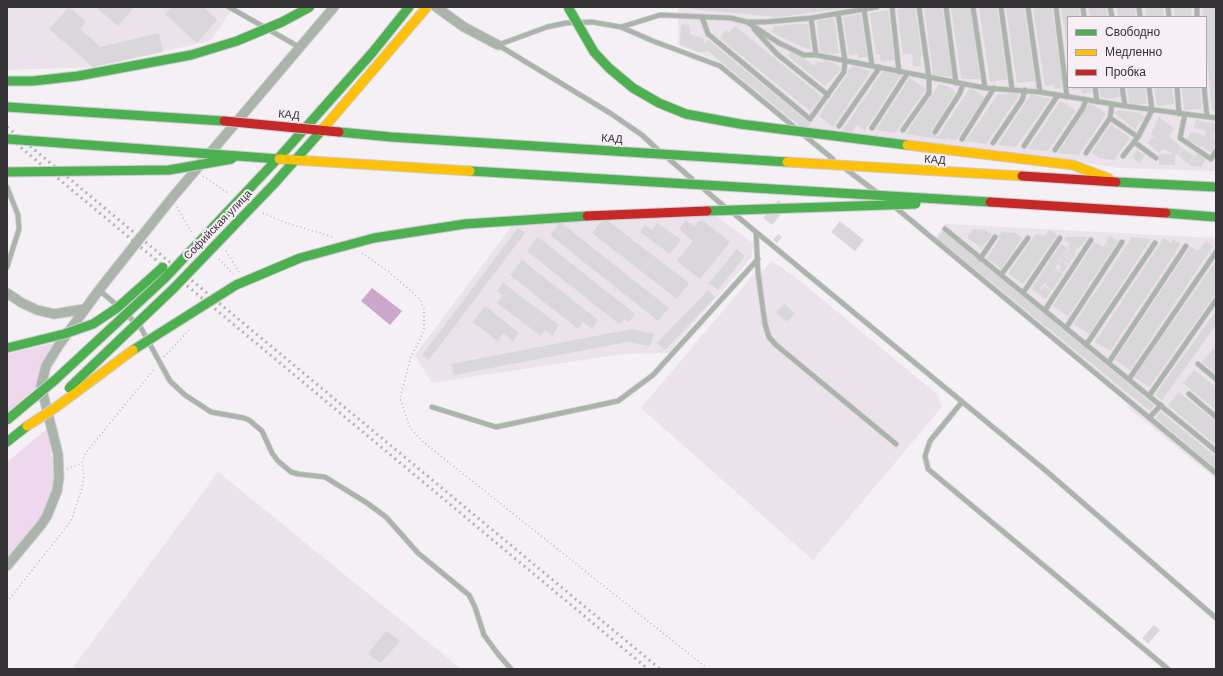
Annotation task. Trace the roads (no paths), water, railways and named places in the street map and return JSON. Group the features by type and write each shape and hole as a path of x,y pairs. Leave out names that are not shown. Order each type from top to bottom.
{"main road":[{"path":"7,80 33,81 78,76 191,55 237,41 282,22 310,7"},
{"name":"Софийская улица","path":"7,420 55,380 159,284 207,232 260,179 372,53 409,7"},
{"name":"Софийская улица","path":"7,442 27,426 121,340 274,184 377,68 427,7"},
{"path":"568,7 594,52 609,68 634,88 659,103 686,114 740,124 1073,165 1116,182"},
{"name":"КАД","path":"7,107 224,121 391,137 1216,187"},
{"path":"7,139 247,156 975,200 1216,217"},
{"path":"7,172 169,170 247,156"},
{"path":"27,426 55,408 128,353 201,306 236,286 300,258 374,238 465,224 628,213 855,207 975,200"},
{"path":"7,348 64,334 92,324 117,308 178,253 207,232"}],"street":[{"path":"7,566 48,516 57,491 59,477 58,454 41,386 42,376 59,344 99,290 195,170 334,7"},
{"path":"436,7 464,27 498,45"},
{"path":"7,293 22,304 37,310 54,314 85,309"}],"lane":[{"path":"229,7 299,47"},
{"path":"621,27 660,15 732,18 748,22 811,18 877,7"},
{"path":"892,7 899,72"},
{"path":"903,130 929,93 929,78 919,7"},
{"path":"946,7 956,83"},
{"path":"973,7 985,88"},
{"path":"1001,7 1012,89"},
{"path":"1028,7 1040,92"},
{"path":"1056,7 1067,97"},
{"path":"864,9 872,66"},
{"path":"702,17 708,34 810,119 844,72 845,61 838,13"},
{"path":"811,18 816,55"},
{"path":"498,45 547,27 566,23 592,22 621,27 653,42 720,66 853,176 872,188 1216,473"},
{"path":"748,22 789,49 804,55 816,55 880,67 907,74 985,88 1025,90 1097,102 1216,118"},
{"path":"748,22 777,54 828,95"},
{"path":"498,45 610,113 642,135 756,233 1045,470 1216,618"},
{"path":"839,126 880,67"},
{"path":"872,128 907,74"},
{"path":"935,132 960,93 963,84"},
{"path":"962,139 994,88"},
{"path":"1095,88 1097,102"},
{"path":"1122,88 1125,106"},
{"path":"1123,156 1138,137 1152,110 1149,88"},
{"path":"1177,88 1182,114 1180,138 1211,159 1216,151"},
{"path":"1204,88 1207,116"},
{"path":"993,143 1022,100 1025,90"},
{"path":"1024,146 1058,96"},
{"path":"1055,150 1083,108 1086,100"},
{"path":"1086,153 1110,118 1112,104"},
{"path":"1110,118 1138,137"},
{"path":"1134,142 1156,158"},
{"path":"7,187 18,215 19,229 7,267"},
{"path":"945,229 1216,451"},
{"path":"756,233 765,324 769,337 776,345 896,444"},
{"path":"980,259 995,236"},
{"path":"1001,275 1028,238"},
{"path":"1023,293 1060,238"},
{"path":"1045,310 1091,240"},
{"path":"1066,328 1122,242"},
{"path":"1086,345 1155,242"},
{"path":"1109,362 1186,246"},
{"path":"1129,379 1216,252"},
{"path":"432,407 496,427 618,401 653,375 758,258"},
{"path":"99,290 141,328 170,381 211,412 244,418 256,425 266,438 272,453 290,472 325,477 382,514 418,553 468,595 475,607 484,634 511,669"},
{"path":"1149,396 1216,300"},
{"path":"1198,364 1216,379"},
{"path":"1189,394 1216,417"},
{"path":"962,402 930,441 925,456 928,469 1168,669"},
{"path":"1149,418 1161,405"}],"railway":[{"path":"7,127 660,669"},
{"path":"7,136 648,669"}]}
